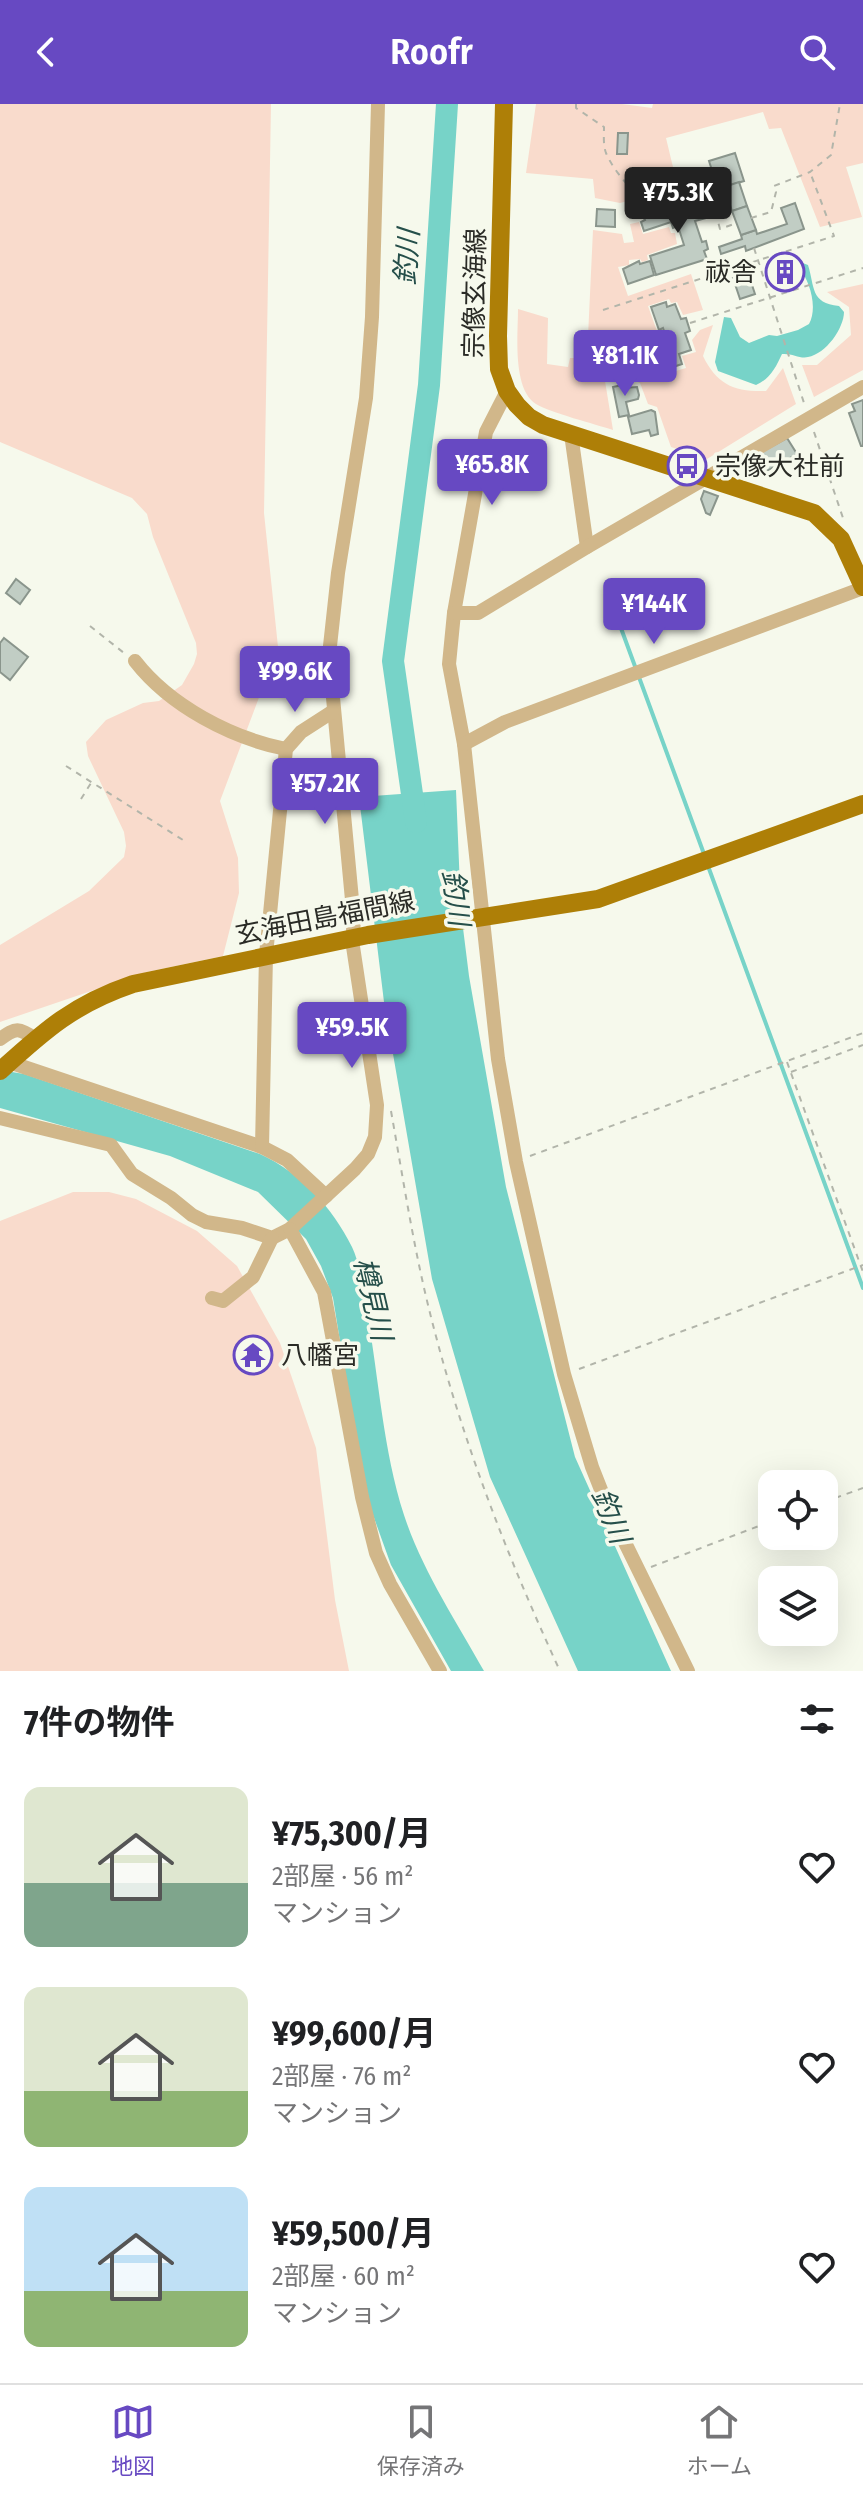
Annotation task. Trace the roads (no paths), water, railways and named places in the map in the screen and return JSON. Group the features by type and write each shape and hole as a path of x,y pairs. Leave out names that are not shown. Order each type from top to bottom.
{"main road":[{"name":"宗像玄海線","path":"504,104 498,336 499,369 507,391 529,417 571,434 814,513 841,539 863,587"},
{"name":"玄海田島福間線","path":"4,1067 76,1008 104,994 166,976 368,935 598,899 863,804"}],"street":[{"path":"212,1298 223,1301 253,1277 272,1238 290,1229 368,1154 378,1121 352,940 354,921 329,655 331,623 366,398 372,317 378,104"},
{"path":"454,613 478,613 863,387"},
{"path":"507,391 486,432 454,613 449,664 464,744 476,917 516,1162 564,1374 592,1467 688,1671"},
{"path":"571,434 587,547"},
{"path":"464,744 505,722 863,587"},
{"path":"135,661 147,677 189,709 255,743 286,749"},
{"path":"262,1147 266,955 286,749 301,732 332,712"},
{"path":"0,1039 20,1030 36,1039"},
{"path":"4,1067 262,1147 287,1160 323,1199"},
{"path":"0,1118 111,1145 132,1174 192,1215 206,1222 242,1228 272,1238"},
{"path":"290,1229 324,1292 362,1497 376,1553 390,1584 440,1671"}],"water":[{"path":"800,262 808,265 818,298 839,306 844,312 833,339 815,355 782,354 769,376 756,385 718,371 715,362 724,317 731,318 740,337 749,343 809,324 813,302 799,267"},
{"path":"456,790 461,912 469,976 506,1187 575,1457 671,1671 578,1671 490,1477 432,1279 384,1002 359,797"},
{"path":"0,1070 24,1074 260,1154 302,1181 325,1205 344,1232 358,1262 386,1440 404,1515 430,1575 484,1671 451,1671 391,1565 364,1490 333,1298 321,1266 306,1239 258,1192 170,1156 0,1108"}],"waterway":[{"name":"釣川","path":"416,822 393,661 429,385 447,104"},
{"path":"611,601 704,854"},
{"path":"708,866 863,1288"}],"place":[{"name":"祓舎","path":"785,272"},
{"name":"宗像大社前","path":"687,466"},
{"name":"八幡宮","path":"253,1355"}],"water label":[{"name":"樽見川","path":"373,1299"}]}
